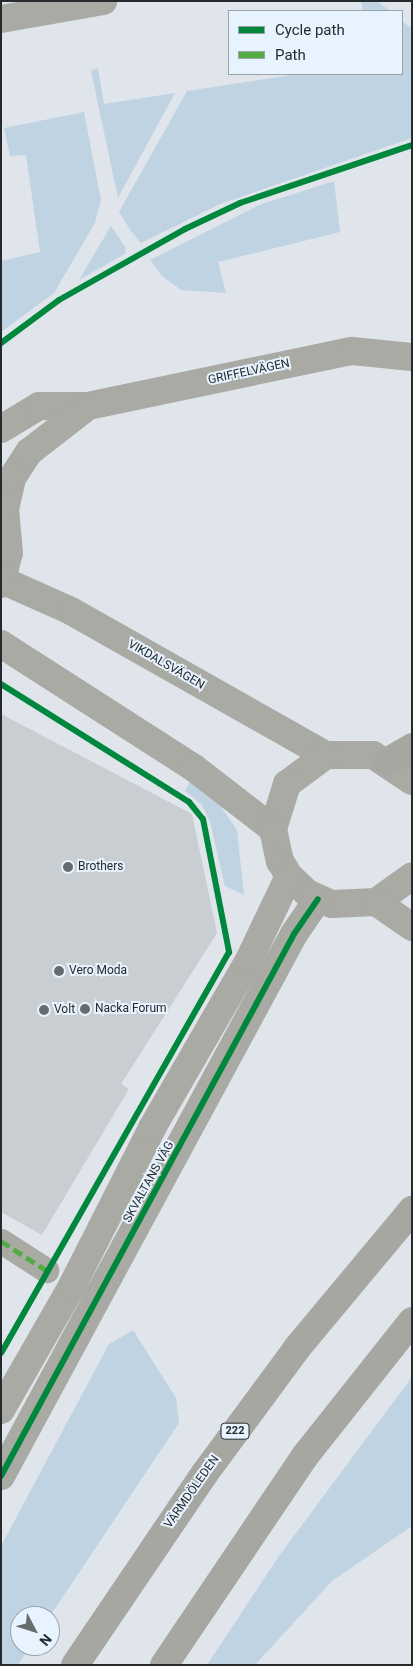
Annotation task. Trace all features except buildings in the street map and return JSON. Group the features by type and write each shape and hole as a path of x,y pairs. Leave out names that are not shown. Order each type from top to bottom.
{"highway":[{"path":"388,761 412,746"},
{"name":"VÄRMDÖLEDEN","path":"74,1665 285,1363 412,1210"},
{"path":"164,1665 305,1456 412,1321"}],"street":[{"path":"1,19 104,1"},
{"name":"GRIFFELVÄGEN","path":"1,429 39,406 88,406 352,351 412,357"},
{"name":"GRIFFELVÄGEN","path":"4,530 4,509 12,478 29,452 88,406"},
{"name":"VIKDALSVÄGEN","path":"4,530 2,583 71,611 326,755"},
{"path":"1,644 194,768 273,829"},
{"path":"412,781 388,761 358,752 326,755 287,784 273,829 280,862 289,876 318,899 347,906 376,902 412,876"},
{"name":"SKVALTANS VÄG","path":"1,1410 71,1288 152,1128 249,960 289,876"},
{"name":"SKVALTANS VÄG","path":"1,1476 294,934 318,899"},
{"path":"376,902 412,927"},
{"path":"1,1241 46,1270"}],"shaded area":[{"path":"361,1 377,1 389,10 363,10"},
{"path":"403,22 412,29 412,138 220,204 141,243 119,212 187,91 292,75 403,75"},
{"path":"98,68 104,104 175,93 118,198 91,71"},
{"path":"84,112 101,200 95,223 54,293 1,332 1,261 40,252 26,155 10,156 4,128"},
{"path":"334,181 340,232 218,262 226,293 181,290 162,276 150,260 259,205"},
{"path":"111,226 126,248 125,254 79,280"},
{"path":"192,778 217,801 237,830 244,895 225,886 210,822 202,805 185,791"},
{"path":"133,1330 176,1398 179,1423 57,1606 10,1606 10,1656 24,1656 18,1665 1,1665 1,1546 109,1344"},
{"path":"412,1377 412,1526 332,1581 255,1665 207,1665 279,1556"}],"marked path":[{"path":"1,1241 46,1270"}],"cycle path":[{"path":"1,343 59,300 185,229 240,203 412,145"},
{"path":"1,684 189,802 203,819 229,952 1,1353"},
{"path":"1,1476 294,934 318,899"}],"place":[{"name":"Brothers","path":"68,867"},
{"name":"Vero Moda","path":"59,971"},
{"name":"Nacka Forum","path":"85,1009"},
{"name":"Volt","path":"44,1010"}]}
